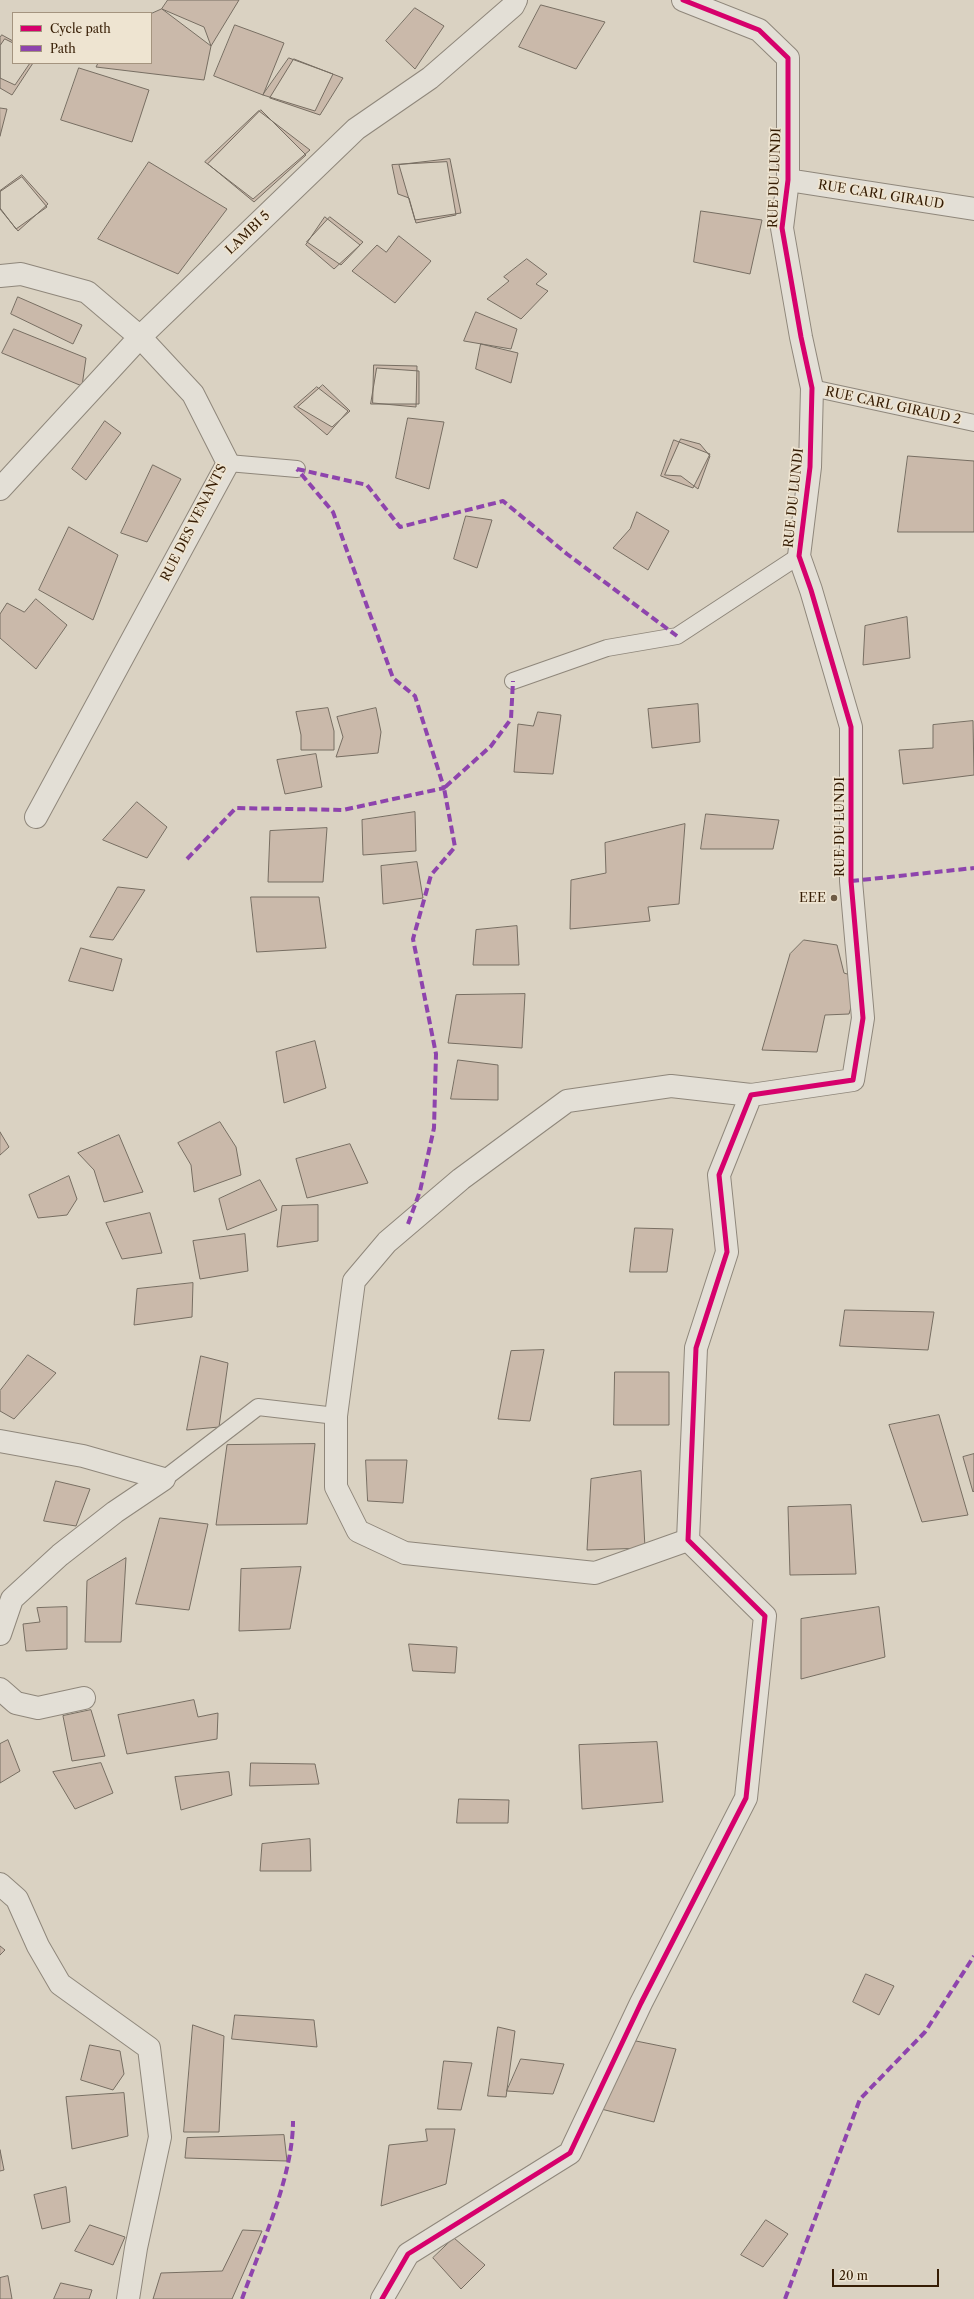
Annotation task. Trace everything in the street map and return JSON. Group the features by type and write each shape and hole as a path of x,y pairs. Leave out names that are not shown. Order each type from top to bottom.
{"street":[{"name":"LAMBI 5","path":"0,489 140,337 356,129 430,78 513,6 516,0"},
{"name":"RUE DU LUNDI","path":"683,0 759,30 788,58 788,180 782,228 800,337 812,388 810,467 799,556 811,590 851,727 851,880 863,1018 853,1080 751,1095"},
{"name":"RUE CARL GIRAUD","path":"788,180 974,209"},
{"name":"RUE DES VENANTS","path":"0,276 21,274 87,292 140,337 193,394 228,464 36,817"},
{"path":"382,2299 408,2254 570,2153 641,2003 746,1798 765,1616 688,1540 696,1348 727,1252 719,1175 751,1095 671,1086 567,1101 461,1179 387,1242 354,1281 336,1416 336,1487 358,1531 405,1553 595,1573 688,1540"},
{"path":"0,1441 83,1456 164,1479"},
{"path":"0,1634 12,1599 60,1555 116,1512 164,1479"},
{"path":"0,1689 16,1703 38,1708 84,1698"},
{"path":"0,1884 17,1899 38,1946 60,1984 149,2048 160,2137 136,2248 128,2299"}],"lane":[{"name":"RUE CARL GIRAUD 2","path":"812,388 974,424"},
{"path":"228,464 297,469"},
{"path":"513,681 607,648 677,636 799,556"},
{"path":"164,1479 258,1407 336,1416"}],"building":[{"path":"168,0 239,0 211,46 162,9"},
{"path":"541,5 605,22 576,69 519,47"},
{"path":"415,8 444,26 415,69 386,41"},
{"path":"162,9 204,27 211,46 204,80 96,67 98,64 152,64 152,14"},
{"path":"235,25 284,43 263,95 214,76"},
{"path":"2,35 12,40 12,64 32,64 12,95 0,88 0,38"},
{"path":"5,39 12,42 12,64 29,64 15,85 0,78 0,46"},
{"path":"289,58 333,74 315,111 263,95"},
{"path":"294,59 343,78 320,115 270,98"},
{"path":"79,68 149,90 132,142 61,120"},
{"path":"0,108 7,109 0,136"},
{"path":"261,110 306,155 254,202 208,164"},
{"path":"259,111 310,150 253,199 205,162"},
{"path":"450,159 461,213 415,220 399,165"},
{"path":"149,162 227,209 178,274 98,239"},
{"path":"447,162 456,215 416,223 409,198 398,194 392,165"},
{"path":"22,175 48,204 18,231 0,209 0,191"},
{"path":"22,177 47,207 16,229 0,208 0,192"},
{"path":"701,211 762,220 750,274 694,262"},
{"path":"325,217 360,245 334,269 306,245"},
{"path":"330,217 363,242 341,265 307,242"},
{"path":"399,236 431,261 395,303 352,271 377,245 386,252"},
{"path":"527,259 547,274 536,284 548,291 521,319 487,299 509,281 504,277"},
{"path":"18,297 82,325 73,344 11,314"},
{"path":"476,312 517,329 511,349 464,341"},
{"path":"14,329 86,358 82,386 2,353"},
{"path":"481,344 518,353 511,383 476,369"},
{"path":"374,365 417,366 416,407 373,403"},
{"path":"377,368 419,371 419,404 371,404"},
{"path":"323,385 350,411 332,427 298,407"},
{"path":"317,387 348,411 327,435 294,407"},
{"path":"408,418 444,422 429,489 396,478"},
{"path":"105,421 121,433 86,480 72,469"},
{"path":"681,439 700,444 710,456 698,489 681,476 665,475"},
{"path":"674,440 710,454 693,488 661,476"},
{"path":"908,456 974,461 974,532 898,532"},
{"path":"153,465 181,479 147,542 121,533"},
{"path":"637,512 669,531 648,570 613,548 630,529"},
{"path":"466,516 492,520 477,568 454,559"},
{"path":"69,527 118,555 93,620 39,590"},
{"path":"36,599 67,625 36,669 0,638 0,614 7,603 24,612"},
{"path":"907,617 910,658 863,665 865,626"},
{"path":"698,704 700,742 652,748 648,709"},
{"path":"328,708 334,731 334,750 301,750 301,735 296,712"},
{"path":"376,708 381,732 378,753 336,757 343,737 337,717"},
{"path":"538,712 561,715 553,774 514,772 518,724 533,726"},
{"path":"973,721 974,775 903,784 899,750 933,748 933,725"},
{"path":"316,754 322,787 285,794 277,760"},
{"path":"137,802 167,827 147,858 103,840"},
{"path":"415,812 416,851 363,855 362,820"},
{"path":"706,814 779,820 773,849 701,849"},
{"path":"685,824 679,904 648,907 650,921 570,929 571,880 606,873 605,843"},
{"path":"327,828 323,882 268,882 270,831"},
{"path":"417,862 423,898 383,904 381,866"},
{"path":"118,887 145,890 113,940 90,937"},
{"path":"251,897 319,897 326,948 257,952"},
{"path":"517,926 519,965 473,965 476,930"},
{"path":"804,940 837,945 844,973 860,978 849,1014 825,1015 817,1052 762,1050 790,954"},
{"path":"81,948 122,959 113,991 69,981"},
{"path":"525,994 522,1048 448,1043 456,995"},
{"path":"315,1041 326,1088 284,1103 276,1052"},
{"path":"458,1060 498,1065 498,1100 451,1099"},
{"path":"220,1122 236,1147 241,1175 194,1192 191,1165 178,1143"},
{"path":"0,1132 9,1147 0,1155"},
{"path":"119,1135 143,1192 104,1202 94,1170 78,1153"},
{"path":"350,1144 368,1183 307,1198 296,1159"},
{"path":"69,1176 77,1199 67,1215 38,1218 29,1195"},
{"path":"260,1180 277,1210 227,1230 219,1199"},
{"path":"318,1205 318,1241 277,1247 282,1206"},
{"path":"150,1213 162,1253 122,1259 106,1223"},
{"path":"635,1228 673,1229 667,1272 630,1272"},
{"path":"245,1234 248,1271 200,1279 193,1241"},
{"path":"193,1283 192,1317 134,1325 137,1289"},
{"path":"845,1310 934,1312 928,1350 840,1346"},
{"path":"544,1350 530,1421 498,1419 511,1351"},
{"path":"28,1355 56,1373 14,1419 0,1411 0,1391"},
{"path":"201,1356 228,1363 219,1427 187,1430"},
{"path":"615,1372 669,1372 669,1425 614,1425"},
{"path":"939,1415 968,1515 922,1522 889,1425"},
{"path":"315,1444 307,1524 216,1525 227,1445"},
{"path":"974,1454 974,1491 973,1492 963,1457"},
{"path":"366,1460 407,1460 403,1503 368,1501"},
{"path":"641,1471 645,1548 587,1550 591,1479"},
{"path":"56,1481 90,1489 76,1526 44,1521"},
{"path":"851,1505 856,1574 790,1575 788,1507"},
{"path":"160,1518 208,1524 189,1610 136,1604"},
{"path":"126,1558 121,1642 85,1642 87,1581"},
{"path":"301,1567 290,1629 239,1631 241,1569"},
{"path":"67,1607 67,1649 26,1651 23,1624 40,1622 37,1608"},
{"path":"879,1607 885,1657 801,1679 801,1619"},
{"path":"409,1644 457,1647 455,1673 413,1671"},
{"path":"194,1700 198,1717 218,1713 217,1739 127,1754 118,1715"},
{"path":"91,1710 105,1756 72,1761 63,1716"},
{"path":"8,1740 20,1771 0,1783 0,1744"},
{"path":"657,1742 663,1802 582,1809 579,1745"},
{"path":"101,1763 113,1793 75,1809 53,1772"},
{"path":"251,1763 315,1764 319,1784 250,1786"},
{"path":"229,1772 232,1795 181,1810 175,1777"},
{"path":"459,1799 509,1800 508,1823 457,1823"},
{"path":"310,1839 311,1871 260,1871 262,1844"},
{"path":"0,1946 5,1950 0,1955"},
{"path":"866,1974 894,1986 879,2015 853,2002"},
{"path":"235,2015 314,2020 317,2047 232,2039"},
{"path":"193,2025 224,2036 219,2132 184,2132"},
{"path":"498,2027 515,2031 506,2097 488,2096"},
{"path":"626,2039 676,2049 654,2122 601,2109"},
{"path":"90,2045 120,2051 124,2074 113,2090 81,2080"},
{"path":"521,2059 564,2064 553,2094 507,2091"},
{"path":"444,2061 472,2063 461,2110 438,2109"},
{"path":"124,2093 128,2136 72,2149 66,2097"},
{"path":"426,2129 455,2129 446,2184 381,2206 389,2145 427,2141"},
{"path":"284,2135 287,2161 185,2158 187,2138"},
{"path":"0,2150 4,2170 0,2171"},
{"path":"66,2187 70,2222 42,2229 34,2195"},
{"path":"766,2220 788,2234 763,2267 741,2255"},
{"path":"90,2225 125,2237 113,2265 75,2251"},
{"path":"243,2230 262,2231 232,2299 153,2299 161,2273 222,2271"},
{"path":"454,2238 485,2265 461,2289 433,2258"},
{"path":"8,2276 12,2299 0,2299 0,2278"},
{"path":"61,2283 92,2290 89,2299 54,2299"}],"marked path":[{"path":"297,469 367,485 400,527 503,501 567,554 677,636"},
{"path":"187,859 236,808 343,810 444,788 415,696 393,678 333,512 297,469"},
{"path":"408,1224 420,1191 434,1128 436,1054 413,939 431,875 455,847 444,788 491,746 511,719 513,681"},
{"path":"851,881 974,868"},
{"path":"785,2299 860,2099 925,2032 974,1956"},
{"path":"242,2299 275,2211 282,2188 292,2143 293,2121"}],"cycle path":[{"path":"382,2299 408,2254 570,2153 641,2003 746,1798 765,1616 688,1540 696,1348 727,1252 719,1175 751,1095 853,1080 863,1018 851,881 851,727 811,590 799,556 810,467 812,388 801,337 782,228 788,180 788,58 759,30 683,0"}],"place":[{"name":"EEE","path":"834,898"}]}
